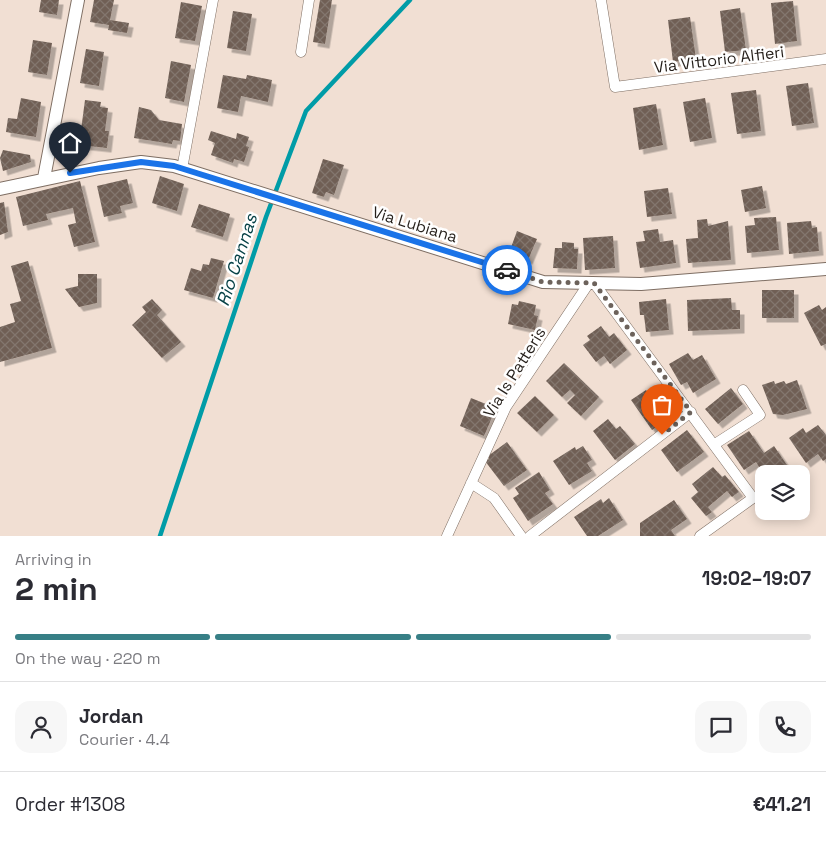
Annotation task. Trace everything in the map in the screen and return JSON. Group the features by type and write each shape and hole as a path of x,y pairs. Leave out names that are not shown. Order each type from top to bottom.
{"street":[{"path":"44,178 78,0"},
{"path":"182,169 213,0"},
{"path":"301,52 309,0"},
{"name":"Via Vittorio Alfieri","path":"601,0 615,87 826,59"},
{"name":"Via Lubiana","path":"0,188 44,178 141,162 182,169 543,282 641,284 826,269"},
{"path":"592,283 715,444 753,498 700,536"},
{"name":"Via Is Patteris","path":"446,536 506,407 592,283"},
{"path":"715,444 760,415 743,390"},
{"path":"530,536 691,412"},
{"path":"471,483 494,498 521,536"}],"building":[{"path":"41,0 59,0 57,15 39,12"},
{"path":"94,0 114,0 110,20 129,23 127,33 108,30 109,25 90,22"},
{"path":"320,0 332,0 325,44 313,42"},
{"path":"793,1 797,41 775,44 771,3"},
{"path":"181,2 202,6 195,41 175,38"},
{"path":"740,8 746,50 725,52 720,11"},
{"path":"233,11 252,14 246,51 227,48"},
{"path":"690,17 696,59 673,62 668,20"},
{"path":"33,40 52,43 47,75 28,72"},
{"path":"86,49 104,52 99,86 80,83"},
{"path":"171,61 191,65 184,102 165,98"},
{"path":"223,75 246,79 247,75 272,80 268,102 241,96 238,112 217,108"},
{"path":"808,83 814,123 792,126 786,86"},
{"path":"756,90 761,131 737,134 731,93"},
{"path":"21,98 41,102 36,137 6,132 8,118 17,119"},
{"path":"705,98 712,138 690,142 683,102"},
{"path":"85,100 101,102 100,107 108,108 105,131 109,131 107,148 79,145"},
{"path":"656,104 663,145 639,150 633,108"},
{"path":"139,107 151,110 159,120 182,124 180,141 173,140 172,144 134,138"},
{"path":"211,131 236,139 237,133 249,137 246,146 249,147 244,162 234,159 233,163 211,155 215,143 208,140"},
{"path":"3,150 30,155 31,162 3,171 0,158"},
{"path":"323,159 344,165 334,195 326,192 324,197 312,193"},
{"path":"160,176 184,184 177,211 152,203"},
{"path":"127,179 133,203 120,206 122,213 104,217 97,186"},
{"path":"80,181 95,242 74,247 68,225 76,223 73,208 46,214 48,220 23,226 16,197"},
{"path":"762,186 766,208 745,212 741,190"},
{"path":"668,188 672,214 647,217 644,191"},
{"path":"4,202 8,232 0,235 0,203"},
{"path":"199,204 230,214 223,237 191,227"},
{"path":"776,217 779,250 747,253 745,226 755,225 754,218"},
{"path":"707,219 708,226 728,221 731,260 688,263 686,239 698,238 697,220"},
{"path":"811,221 812,228 817,227 819,251 789,254 787,223"},
{"path":"658,229 660,242 673,240 676,263 640,268 636,242 645,241 643,231"},
{"path":"517,231 537,239 528,260 509,253"},
{"path":"613,236 615,268 585,270 583,238"},
{"path":"562,242 574,243 574,249 578,249 577,269 553,268 555,248 562,248"},
{"path":"211,258 224,261 213,298 184,290 191,268 201,271 203,264 209,265"},
{"path":"28,261 52,348 0,362 0,327 15,322 10,304 21,301 11,266"},
{"path":"78,274 97,274 97,303 79,307 65,289 78,286"},
{"path":"762,290 794,290 794,318 762,318"},
{"path":"731,298 732,310 740,310 740,329 688,331 687,300"},
{"path":"152,299 162,310 157,315 181,342 162,358 132,325 146,312 142,307"},
{"path":"666,299 669,330 646,332 644,315 640,315 639,302"},
{"path":"519,301 536,305 534,315 538,316 535,330 508,324 512,304 518,305"},
{"path":"819,305 822,310 826,307 826,344 821,346 804,313"},
{"path":"601,326 609,337 614,333 627,350 610,364 604,356 596,362 583,345 590,340 587,336"},
{"path":"688,353 693,360 702,355 716,379 693,393 687,382 681,385 669,364"},
{"path":"564,363 599,397 581,416 567,403 575,395 570,390 562,397 546,381"},
{"path":"797,380 807,409 783,415 773,414 762,385 774,381 775,384 784,381 786,384"},
{"path":"731,388 743,404 718,424 705,409"},
{"path":"646,390 653,400 656,398 672,416 652,430 631,400"},
{"path":"535,396 554,415 537,432 517,413"},
{"path":"471,398 496,408 484,436 460,426"},
{"path":"608,419 616,429 620,426 635,444 615,460 593,431"},
{"path":"818,425 826,435 826,459 823,461 818,454 806,463 789,438 803,428 806,433"},
{"path":"687,430 704,452 677,472 661,450"},
{"path":"749,431 764,453 774,446 787,465 758,465 756,462 744,470 727,445"},
{"path":"507,442 527,470 504,486 485,461 489,459 488,456"},
{"path":"583,446 592,460 587,463 592,471 569,485 553,461 575,447 576,450"},
{"path":"713,467 722,477 725,475 739,492 732,497 727,491 708,507 712,512 706,516 691,498 698,492 692,484"},
{"path":"539,472 550,490 545,493 553,504 528,521 513,498 519,494 515,488"},
{"path":"609,498 623,520 598,536 587,536 574,517 601,499 603,503"},
{"path":"674,500 687,519 671,530 675,536 640,536 640,523"}],"waterway":[{"name":"Rio Cannas","path":"160,536 266,217 306,111 410,0"}],"way so far":[{"path":"507,270 543,282 594,283 604,300 691,412 662,435"}],"route":[{"path":"70,173 141,162 174,166 507,270"}]}
